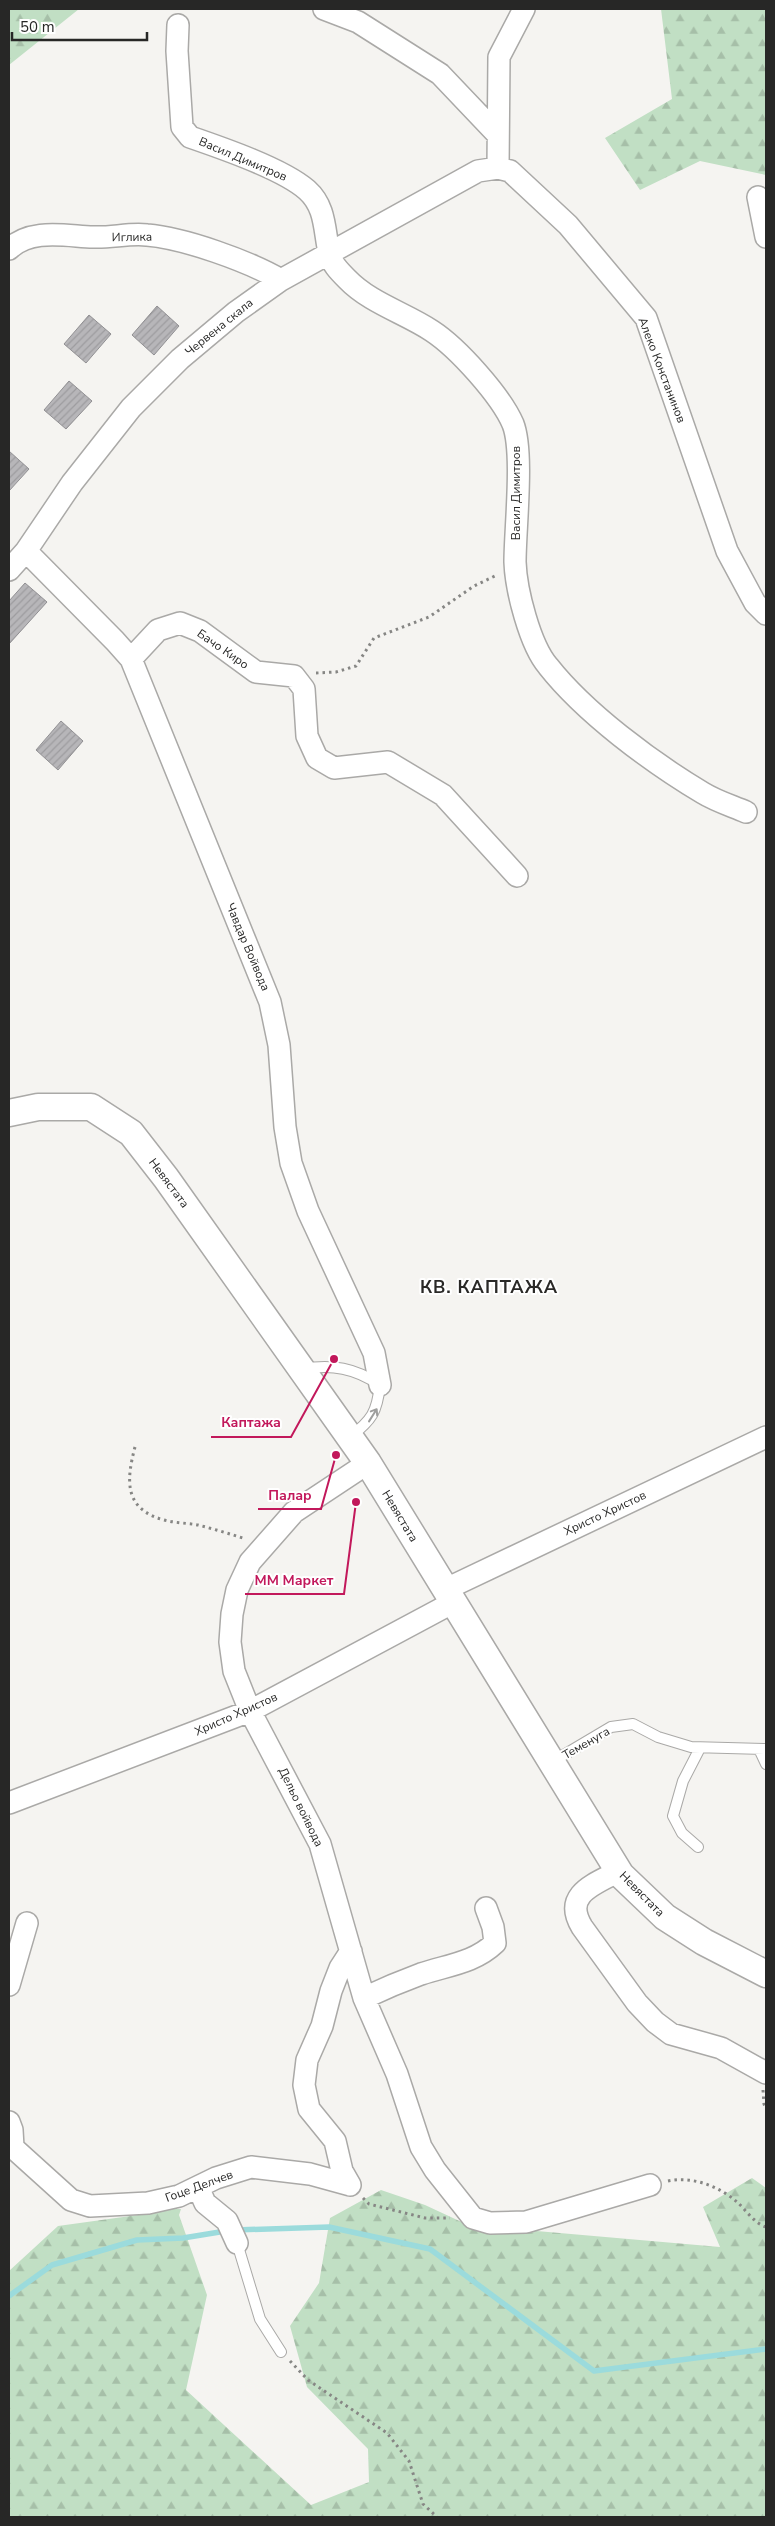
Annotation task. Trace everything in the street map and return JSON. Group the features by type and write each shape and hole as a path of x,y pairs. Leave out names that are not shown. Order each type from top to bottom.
{"street":[{"path":"324,9 358,22 440,74 498,135"},
{"path":"498,168 499,57 524,9"},
{"name":"Васил Димитров","path":"178,25 177,50 182,127 190,137 284,175 307,190 320,206 329,254 337,268 354,286 432,332 463,359 497,397 513,425 518,448 515,566 523,606 535,641 546,665 586,705 642,752 704,794 746,812"},
{"name":"Червена скала","path":"9,570 26,551 72,483 131,408 180,359 236,312 281,280 478,171 498,168"},
{"name":"Алеко Констанинов","path":"498,168 510,171 568,225 646,318 727,551 755,603 766,614"},
{"path":"758,197 766,237"},
{"name":"Иглика","path":"9,249 26,238 46,235 103,238 145,234 172,239 258,266 281,280"},
{"name":"Чавдар Войвода","path":"26,551 115,641 130,659 270,1002 279,1045 285,1127 291,1163 308,1211 374,1354 380,1385"},
{"name":"Бачо Киро","path":"130,659 158,630 180,623 200,631 256,672 294,676"},
{"path":"294,676 304,689 307,736 316,758 334,768 388,762 443,796 517,876"},
{"name":"Невястата","path":"9,1113 38,1107 91,1107 131,1133 166,1178 368,1463 448,1596 619,1871 665,1918 704,1942 766,1974"},
{"name":"Христо Христов","path":"9,1803 250,1711 448,1596 766,1437"},
{"name":"Дельо войвода","path":"368,1463 294,1512 250,1562 240,1583 232,1614 230,1642 234,1671 250,1711 320,1844 364,1998 397,2074 421,2148 435,2170 473,2218"},
{"path":"619,1871 582,1892 575,1908 577,1918 582,1927 637,2003 655,2022 671,2034 721,2048 766,2073"},
{"path":"364,1998 404,1980 459,1964 484,1953 494,1942 493,1927 486,1908"},
{"path":"9,1985 28,1923"},
{"path":"350,2185 342,2171 334,2141 308,2108 304,2085 307,2060 322,2026 331,1991 340,1968 351,1951"},
{"path":"9,2122 12,2130 11,2145"},
{"name":"Гоце Делчев","path":"11,2145 71,2200 90,2206 148,2203 179,2196 216,2178 252,2167 310,2174 350,2185"},
{"path":"473,2218 490,2223 526,2222 650,2185"},
{"path":"198,2187 205,2204 227,2221 237,2243"}],"lane":[{"path":"302,1369 338,1366 365,1375 380,1385 377,1407 367,1425 350,1437"},
{"name":"Теменуга","path":"552,1762 611,1727 633,1724 658,1737 691,1747 762,1749"},
{"path":"698,1847 682,1833 673,1816 682,1781 700,1748"},
{"path":"762,1749 766,1764"},
{"path":"237,2243 260,2318 281,2352"}],"path":[{"path":"294,676 336,672 356,666 374,638 429,617 474,586 515,566"},
{"path":"135,1447 129,1482 133,1501 145,1513 164,1520 197,1525 263,1545"},
{"path":"650,2185 677,2179 715,2186 737,2202 761,2225 766,2227"},
{"path":"350,2185 369,2204 425,2218 473,2218"},
{"path":"281,2352 308,2380 387,2433 409,2461 423,2504 437,2517"}],"green space":[{"path":"9,9 79,9 9,65"},
{"path":"661,9 766,9 766,175 700,161 640,190 605,138 672,99"},
{"path":"752,2178 766,2188 766,2517 9,2517 9,2271 58,2226 145,2214 174,2198 177,2209 181,2209 179,2215 207,2295 186,2390 311,2505 369,2482 368,2449 307,2387 290,2326 319,2283 330,2218 381,2190 425,2205 468,2225 720,2247 703,2207"}],"building":[{"path":"157,306 179,326 154,355 132,335"},
{"path":"89,315 111,334 86,363 64,344"},
{"path":"69,381 92,401 66,429 44,410"},
{"path":"9,451 29,469 9,491"},
{"path":"25,583 47,602 9,644 9,601"},
{"path":"61,721 83,741 58,770 36,750"}],"waterway":[{"path":"235,2230 329,2227 430,2249 594,2371 766,2349"},
{"path":"9,2296 52,2265 137,2240 183,2238 226,2231"}],"place":[{"name":"Каптажа","path":"334,1359"},
{"name":"Палар","path":"336,1455"},
{"name":"ММ Маркет","path":"356,1502"}],"district":[{"name":"КВ. КАПТАЖА","path":"489,1287"}]}
